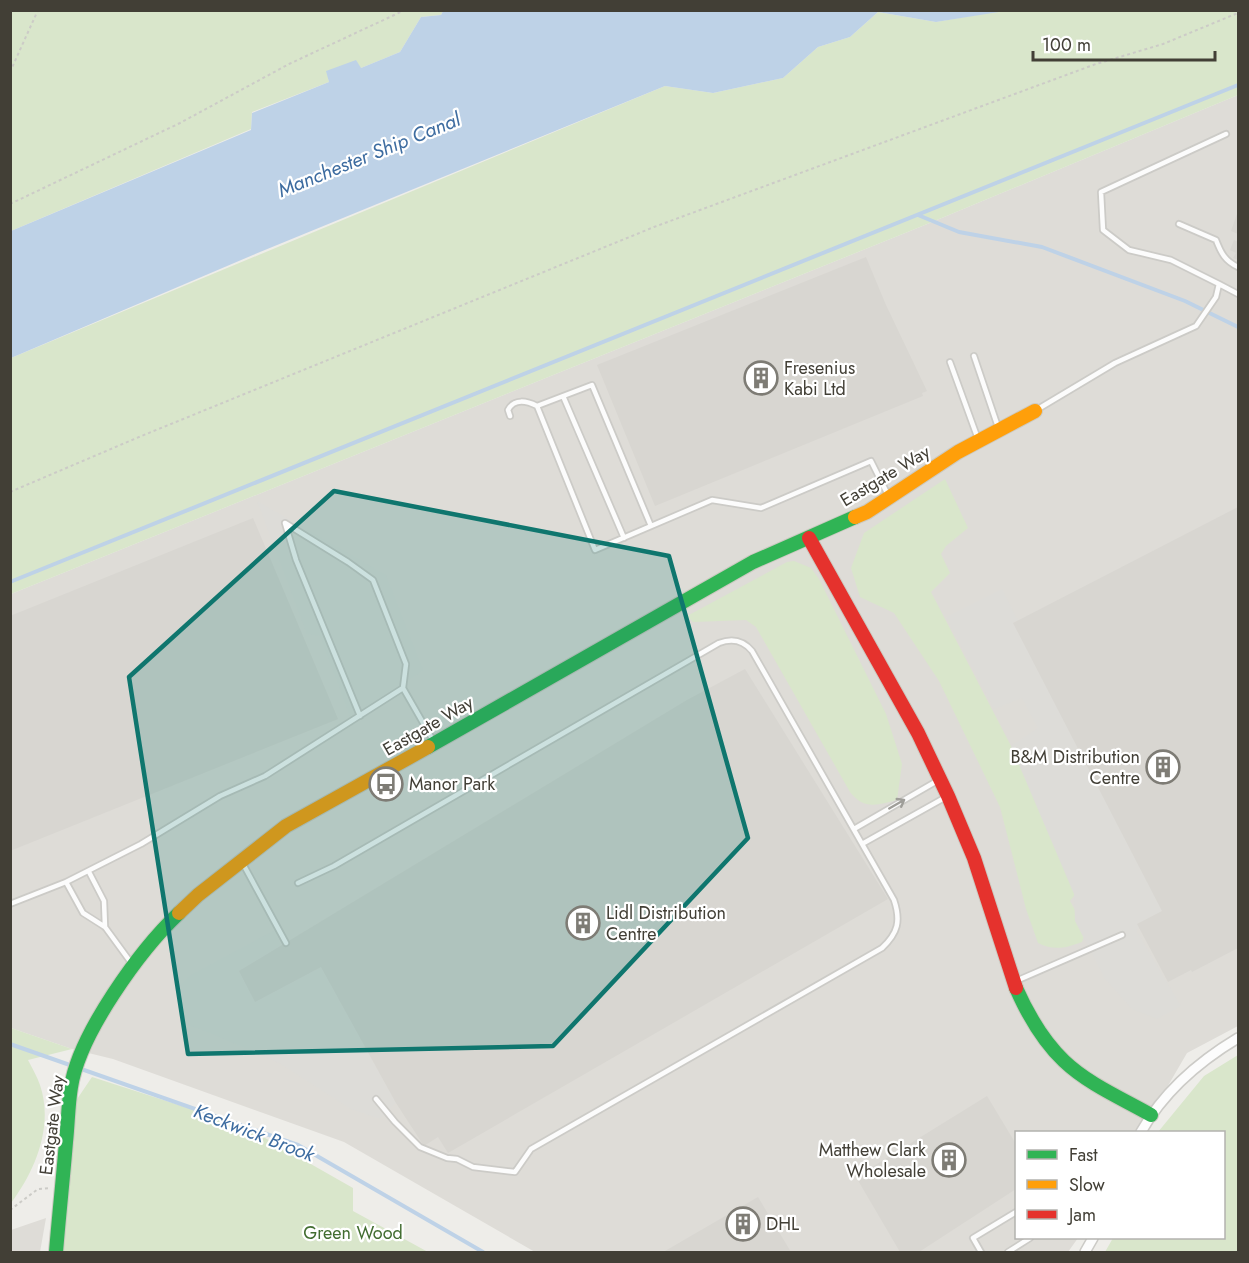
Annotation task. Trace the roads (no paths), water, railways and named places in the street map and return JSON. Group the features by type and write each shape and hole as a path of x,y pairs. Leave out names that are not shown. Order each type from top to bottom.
{"street":[{"name":"Eastgate Way","path":"56,1252 71,1085 82,1053 92,1029 133,965 167,924 198,895 286,826 703,589 753,562 867,512 978,441 1035,411"},
{"path":"809,538 918,733 948,796 974,858 1014,982 1026,1011 1065,1062 1093,1082 1151,1115"},
{"path":"1142,1131 1151,1115 1177,1083 1211,1054 1239,1038"}],"lane":[{"path":"1226,134 1101,192 1103,230 1129,250 1172,260 1239,294"},
{"path":"1179,224 1216,240 1228,263 1239,267"},
{"path":"1035,411 1115,363 1196,326 1216,297 1219,284"},
{"path":"974,356 999,430"},
{"path":"950,362 978,441"},
{"path":"537,406 592,385 651,526"},
{"path":"563,396 624,538"},
{"path":"510,416 508,410 517,402 526,400 537,406 596,550 712,500 761,508 871,461 889,497"},
{"path":"360,716 296,560 285,523 373,580 406,664 403,688 434,742"},
{"path":"298,883 334,866 726,640 733,640 745,643 752,651 889,891 898,916 896,933 882,948 531,1149 515,1172 473,1167 457,1159 431,1153 411,1139 376,1099"},
{"path":"10,904 89,872 141,844 220,796 264,776 403,688"},
{"path":"854,829 940,779"},
{"path":"862,844 948,796"},
{"path":"241,860 286,943"},
{"path":"89,872 104,901 105,927"},
{"path":"66,882 84,913 105,927 133,965"},
{"path":"1014,982 1122,934"},
{"path":"981,1252 973,1238 1015,1213"},
{"path":"1008,1252 1028,1239"}],"water":[{"name":"Manchester Ship Canal","path":"443,10 1005,11 936,22 878,12 850,37 818,47 783,78 713,93 665,86 260,252 11,358 11,231 251,130 252,113 329,82 326,71 356,60 361,68 400,52 421,17 441,15"}],"waterway":[{"path":"10,582 1238,85"},
{"path":"918,215 959,232 1042,247 1185,301 1238,327"},
{"name":"Keckwick Brook","path":"10,1044 298,1145 483,1252"}],"place":[{"name":"Fresenius Kabi Ltd","path":"761,378"},
{"name":"B&M Distribution Centre","path":"1163,767"},
{"name":"Manor Park","path":"386,784"},
{"name":"Lidl Distribution Centre","path":"583,923"},
{"name":"Matthew Clark Wholesale","path":"949,1160"},
{"name":"DHL","path":"743,1224"}],"park label":[{"name":"Green Wood","path":"353,1233"}]}
